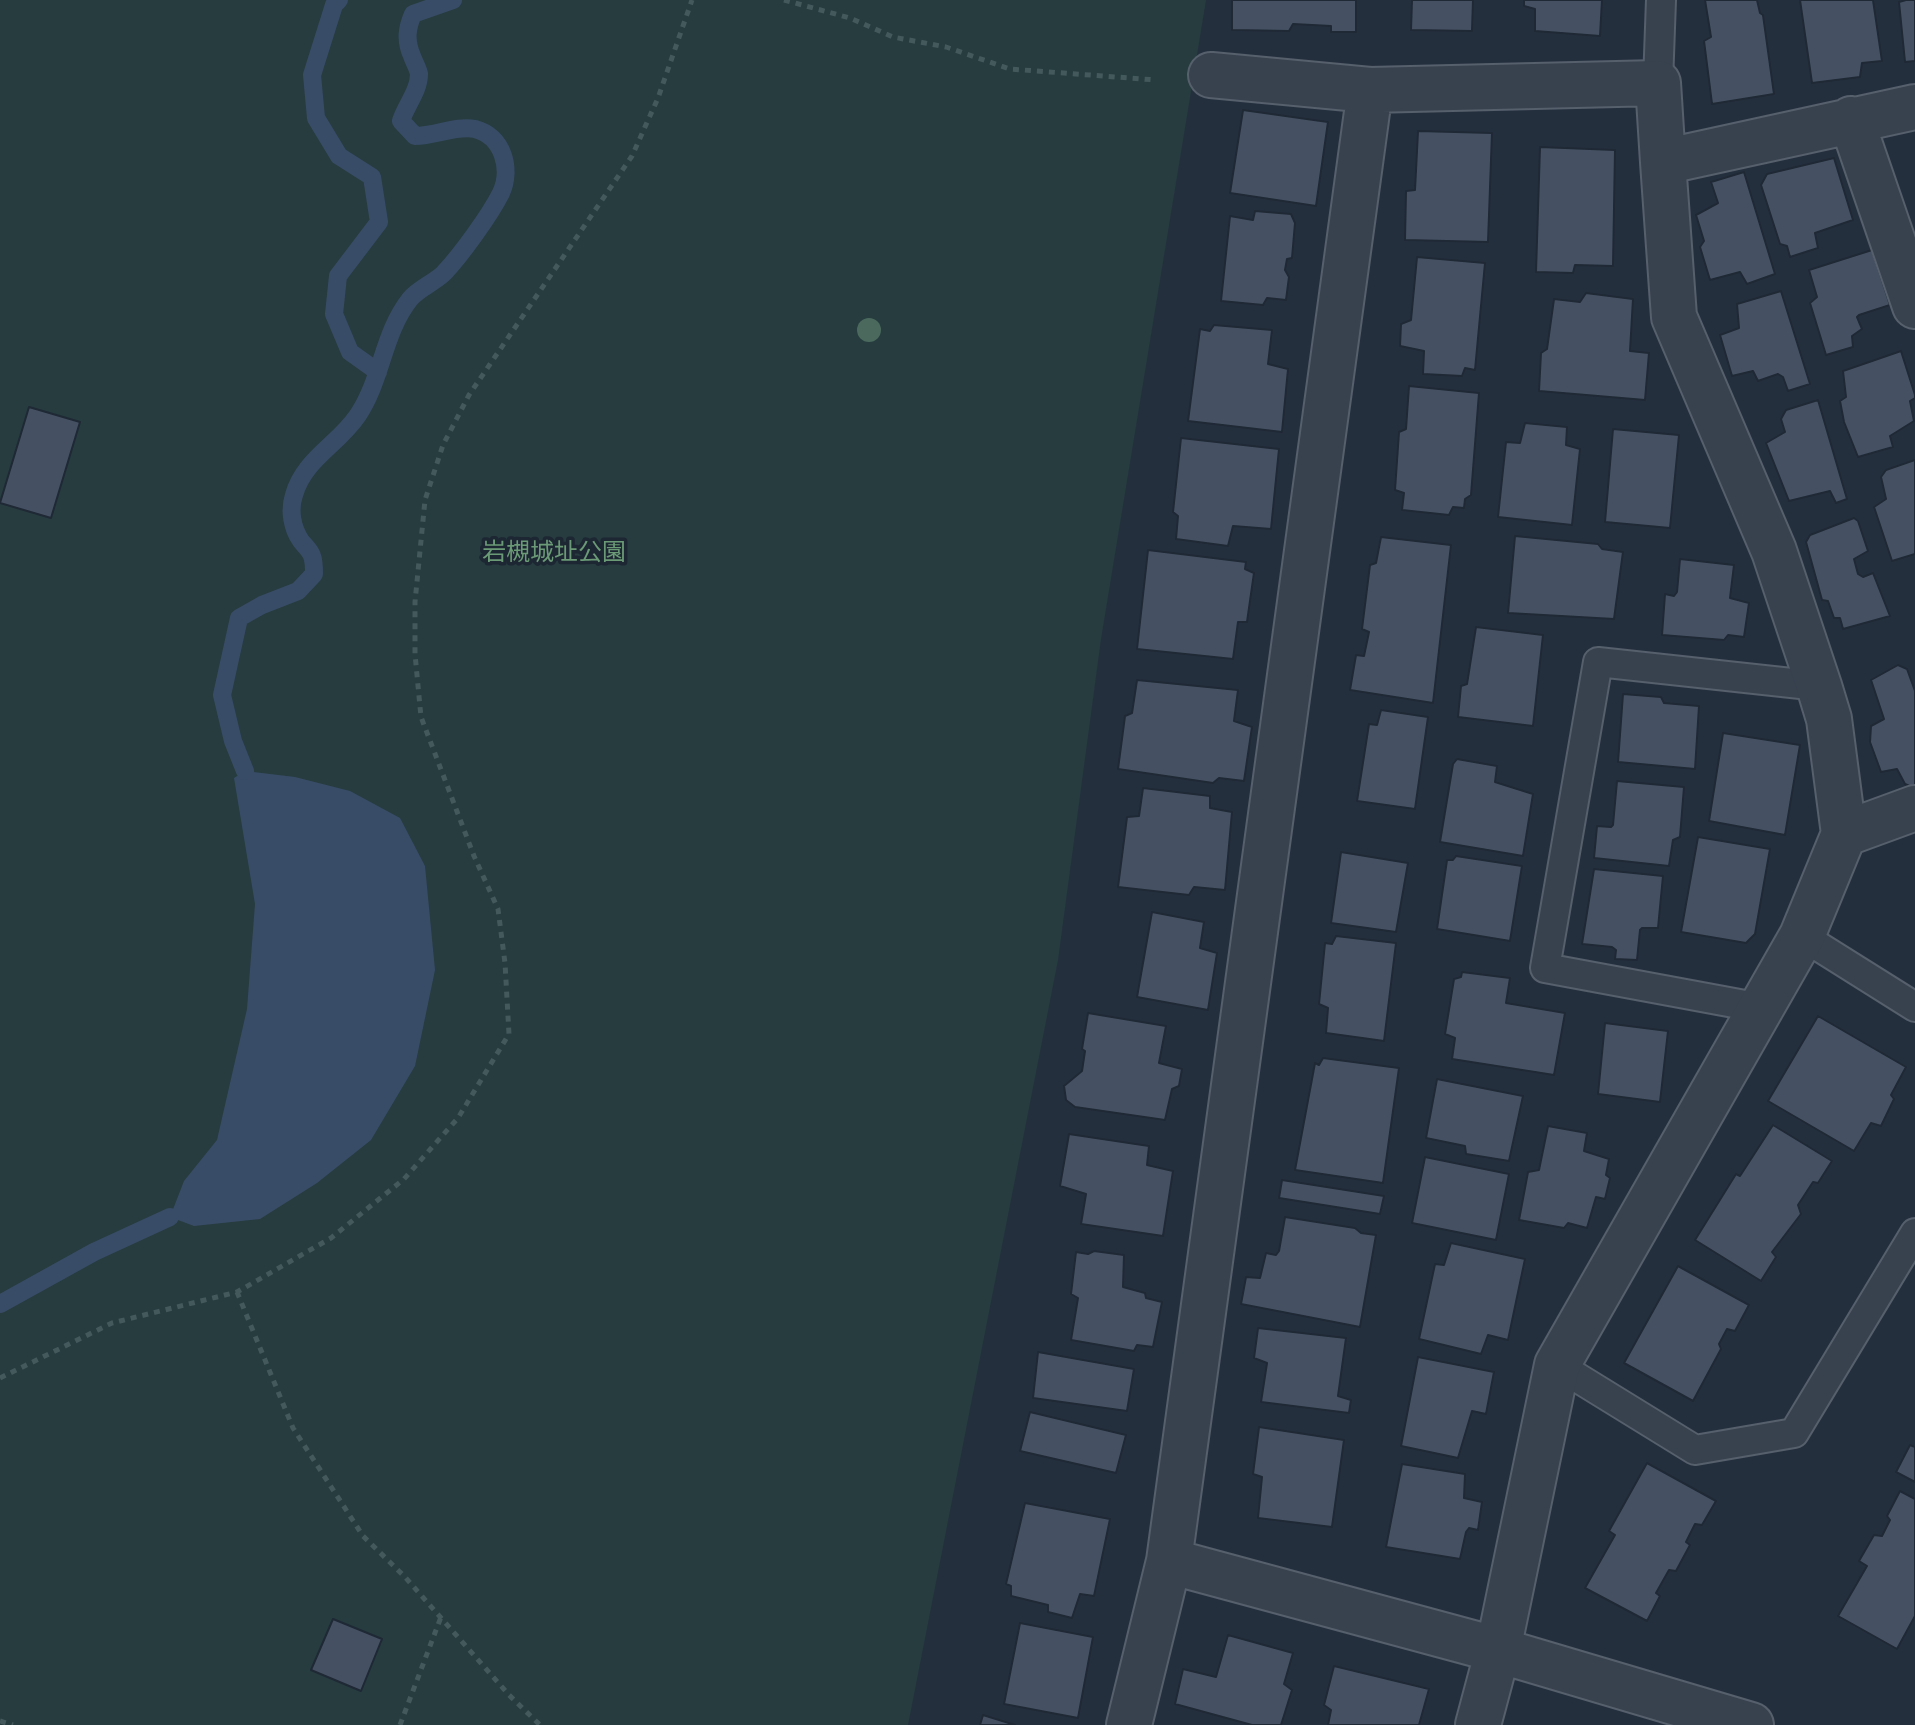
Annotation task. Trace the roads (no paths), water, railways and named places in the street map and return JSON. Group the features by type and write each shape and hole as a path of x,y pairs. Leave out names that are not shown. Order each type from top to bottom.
{"street":[{"path":"1211,75 1370,90 1658,83 1674,317 1774,551 1829,719 1844,834 1802,936 1557,1365 1498,1650 1478,1725"},
{"path":"1129,1725 1169,1561 1370,90"},
{"path":"1663,162 1915,107"},
{"path":"1851,119 1915,306"},
{"path":"1844,834 1915,808"},
{"path":"1169,1561 1498,1650 1674,1714 1751,1725"}],"lane":[{"path":"1658,83 1661,0"},
{"path":"1761,1008 1545,968 1598,662 1819,686"},
{"path":"1802,936 1915,1007"},
{"path":"1557,1365 1695,1450 1794,1433 1915,1233"}],"water":[{"path":"245,771 295,777 350,791 400,818 425,866 435,970 415,1066 371,1140 317,1183 260,1219 194,1226 170,1217 184,1181 217,1140 247,1009 255,904 234,778"}],"waterway":[{"path":"339,0 334,5 312,75 316,118 339,156 372,177 379,222 338,276 334,314 350,352 378,372"},
{"path":"245,771 233,741 222,695 239,618 298,591 314,574 312,556 298,536 292,519 292,501 299,482 313,462 358,415 401,312 410,299 440,277 459,256 490,212 504,184 503,155 485,133 461,128 415,136 401,121 418,80 408,39 413,14 453,0"},
{"path":"0,1304 94,1252 170,1217"}],"park label":[{"name":"岩槻城址公園","path":"554,554"}]}
